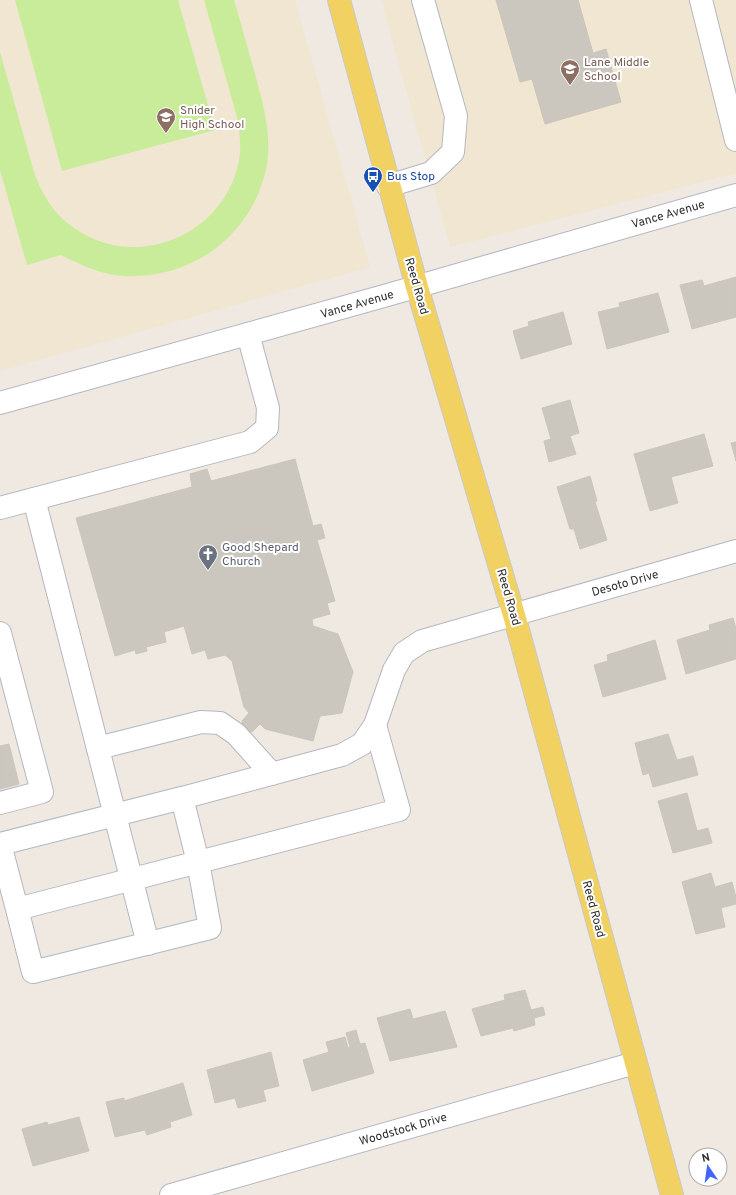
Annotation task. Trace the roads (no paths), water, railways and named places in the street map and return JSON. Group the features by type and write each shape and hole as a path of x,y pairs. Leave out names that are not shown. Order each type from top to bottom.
{"main road":[{"name":"Reed Road","path":"339,0 388,186 514,615 672,1195"}],"street":[{"path":"388,186 431,173 453,152 456,116 423,0"},
{"path":"701,0 736,140"},
{"name":"Vance Avenue","path":"0,403 417,287 736,195"},
{"path":"0,508 250,442 267,428 268,408 248,334"},
{"path":"34,499 116,814 148,944"},
{"name":"Desoto Drive","path":"0,843 182,798 342,755 362,744 375,725 394,670 404,653 422,641 736,551"},
{"path":"0,633 42,792 0,803"},
{"path":"98,748 201,722 220,723 236,734 272,774"},
{"path":"17,909 399,810 375,725"},
{"path":"0,843 33,972 148,944 210,928 198,862 182,798"},
{"name":"Woodstock Drive","path":"171,1195 220,1188 635,1063"}],"place":[{"name":"Lane Middle School","path":"570,86"},
{"name":"Snider High School","path":"166,134"},
{"name":"Bus Stop","path":"373,193"},
{"name":"Good Shepard Church","path":"208,571"}]}
